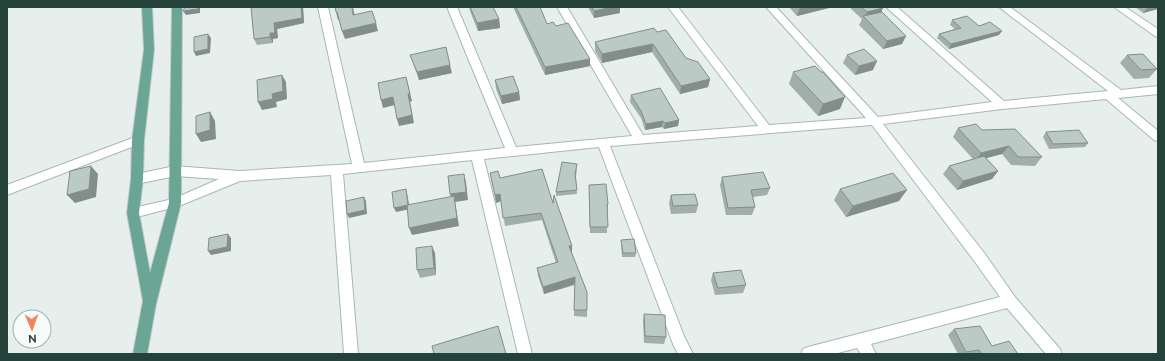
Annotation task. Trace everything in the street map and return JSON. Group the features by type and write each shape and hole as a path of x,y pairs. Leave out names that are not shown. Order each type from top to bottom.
{"main road":[{"path":"147,7 149,50 138,140 137,179 133,213 148,304"},
{"path":"140,354 148,304 175,203 177,7"}],"street":[{"path":"323,7 358,168"},
{"path":"452,7 512,151"},
{"path":"562,7 640,139"},
{"path":"673,7 766,129"},
{"path":"771,7 875,121 1010,300 1056,354"},
{"path":"891,7 1002,105"},
{"path":"1004,7 1113,94 1158,137"},
{"path":"1118,7 1158,34"},
{"path":"137,179 175,171 239,176 336,170 603,142 875,121 1002,105 1158,90"},
{"path":"7,190 138,140"},
{"path":"603,142 678,339 686,354"},
{"path":"477,155 525,354"},
{"path":"336,170 351,354"},
{"path":"133,213 175,203 239,176"},
{"path":"808,354 892,333 1010,300"},
{"path":"860,340 869,354"}],"building":[{"path":"185,7 198,7 198,9 183,11"},
{"path":"251,7 301,7 302,18 274,23 275,33 270,33 270,37 254,39"},
{"path":"335,7 352,7 353,15 372,11 376,23 342,31"},
{"path":"470,7 493,7 499,19 477,23"},
{"path":"516,7 540,7 547,24 553,22 556,26 568,23 590,59 545,67"},
{"path":"592,7 612,7 594,11"},
{"path":"861,7 882,7 883,8 867,12"},
{"path":"882,12 906,36 887,41 863,16"},
{"path":"967,16 979,26 990,22 1002,31 951,44 939,34 961,28 952,20"},
{"path":"654,28 657,32 666,30 686,58 698,62 710,79 681,86 653,44 602,54 595,42"},
{"path":"208,34 208,49 194,52 194,37"},
{"path":"446,47 450,65 417,72 410,55"},
{"path":"864,49 877,61 859,66 847,55"},
{"path":"1143,54 1157,69 1141,70 1127,55"},
{"path":"815,66 823,72 845,97 823,104 793,72"},
{"path":"282,75 283,91 272,94 273,99 258,102 257,80"},
{"path":"513,76 519,92 501,96 495,80"},
{"path":"406,77 410,94 408,94 412,115 397,119 393,97 381,100 378,83"},
{"path":"660,88 679,120 665,123 663,121 646,124 641,111 631,95"},
{"path":"210,112 210,130 196,134 196,116"},
{"path":"976,124 982,130 1015,129 1042,157 1018,157 1009,146 981,153 958,128"},
{"path":"1079,130 1088,143 1053,144 1046,132"},
{"path":"984,156 998,171 963,181 949,166"},
{"path":"562,162 577,164 575,174 577,190 556,192"},
{"path":"91,166 89,189 67,195 70,171"},
{"path":"542,169 553,203 554,195 572,246 569,246 587,292 587,310 574,310 575,277 543,287 537,268 558,262 541,213 503,218 500,194 495,195 490,173 498,171 500,178"},
{"path":"763,172 770,188 751,190 755,207 728,208 722,177"},
{"path":"893,173 907,190 853,206 840,189"},
{"path":"464,174 466,192 450,194 448,176"},
{"path":"606,184 608,227 590,227 589,185"},
{"path":"406,189 408,205 394,208 392,192"},
{"path":"695,194 698,205 673,206 671,195"},
{"path":"454,196 457,218 409,228 407,205"},
{"path":"364,197 365,210 347,214 346,201"},
{"path":"228,234 227,247 208,251 209,238"},
{"path":"634,239 636,253 623,253 621,240"},
{"path":"432,246 434,268 417,270 416,248"},
{"path":"741,270 746,285 718,288 713,273"},
{"path":"644,314 665,315 666,337 645,336"},
{"path":"498,326 506,354 434,354 432,346"},
{"path":"980,326 992,346 1009,341 1018,354 982,354 979,350 966,352 954,329"}]}
